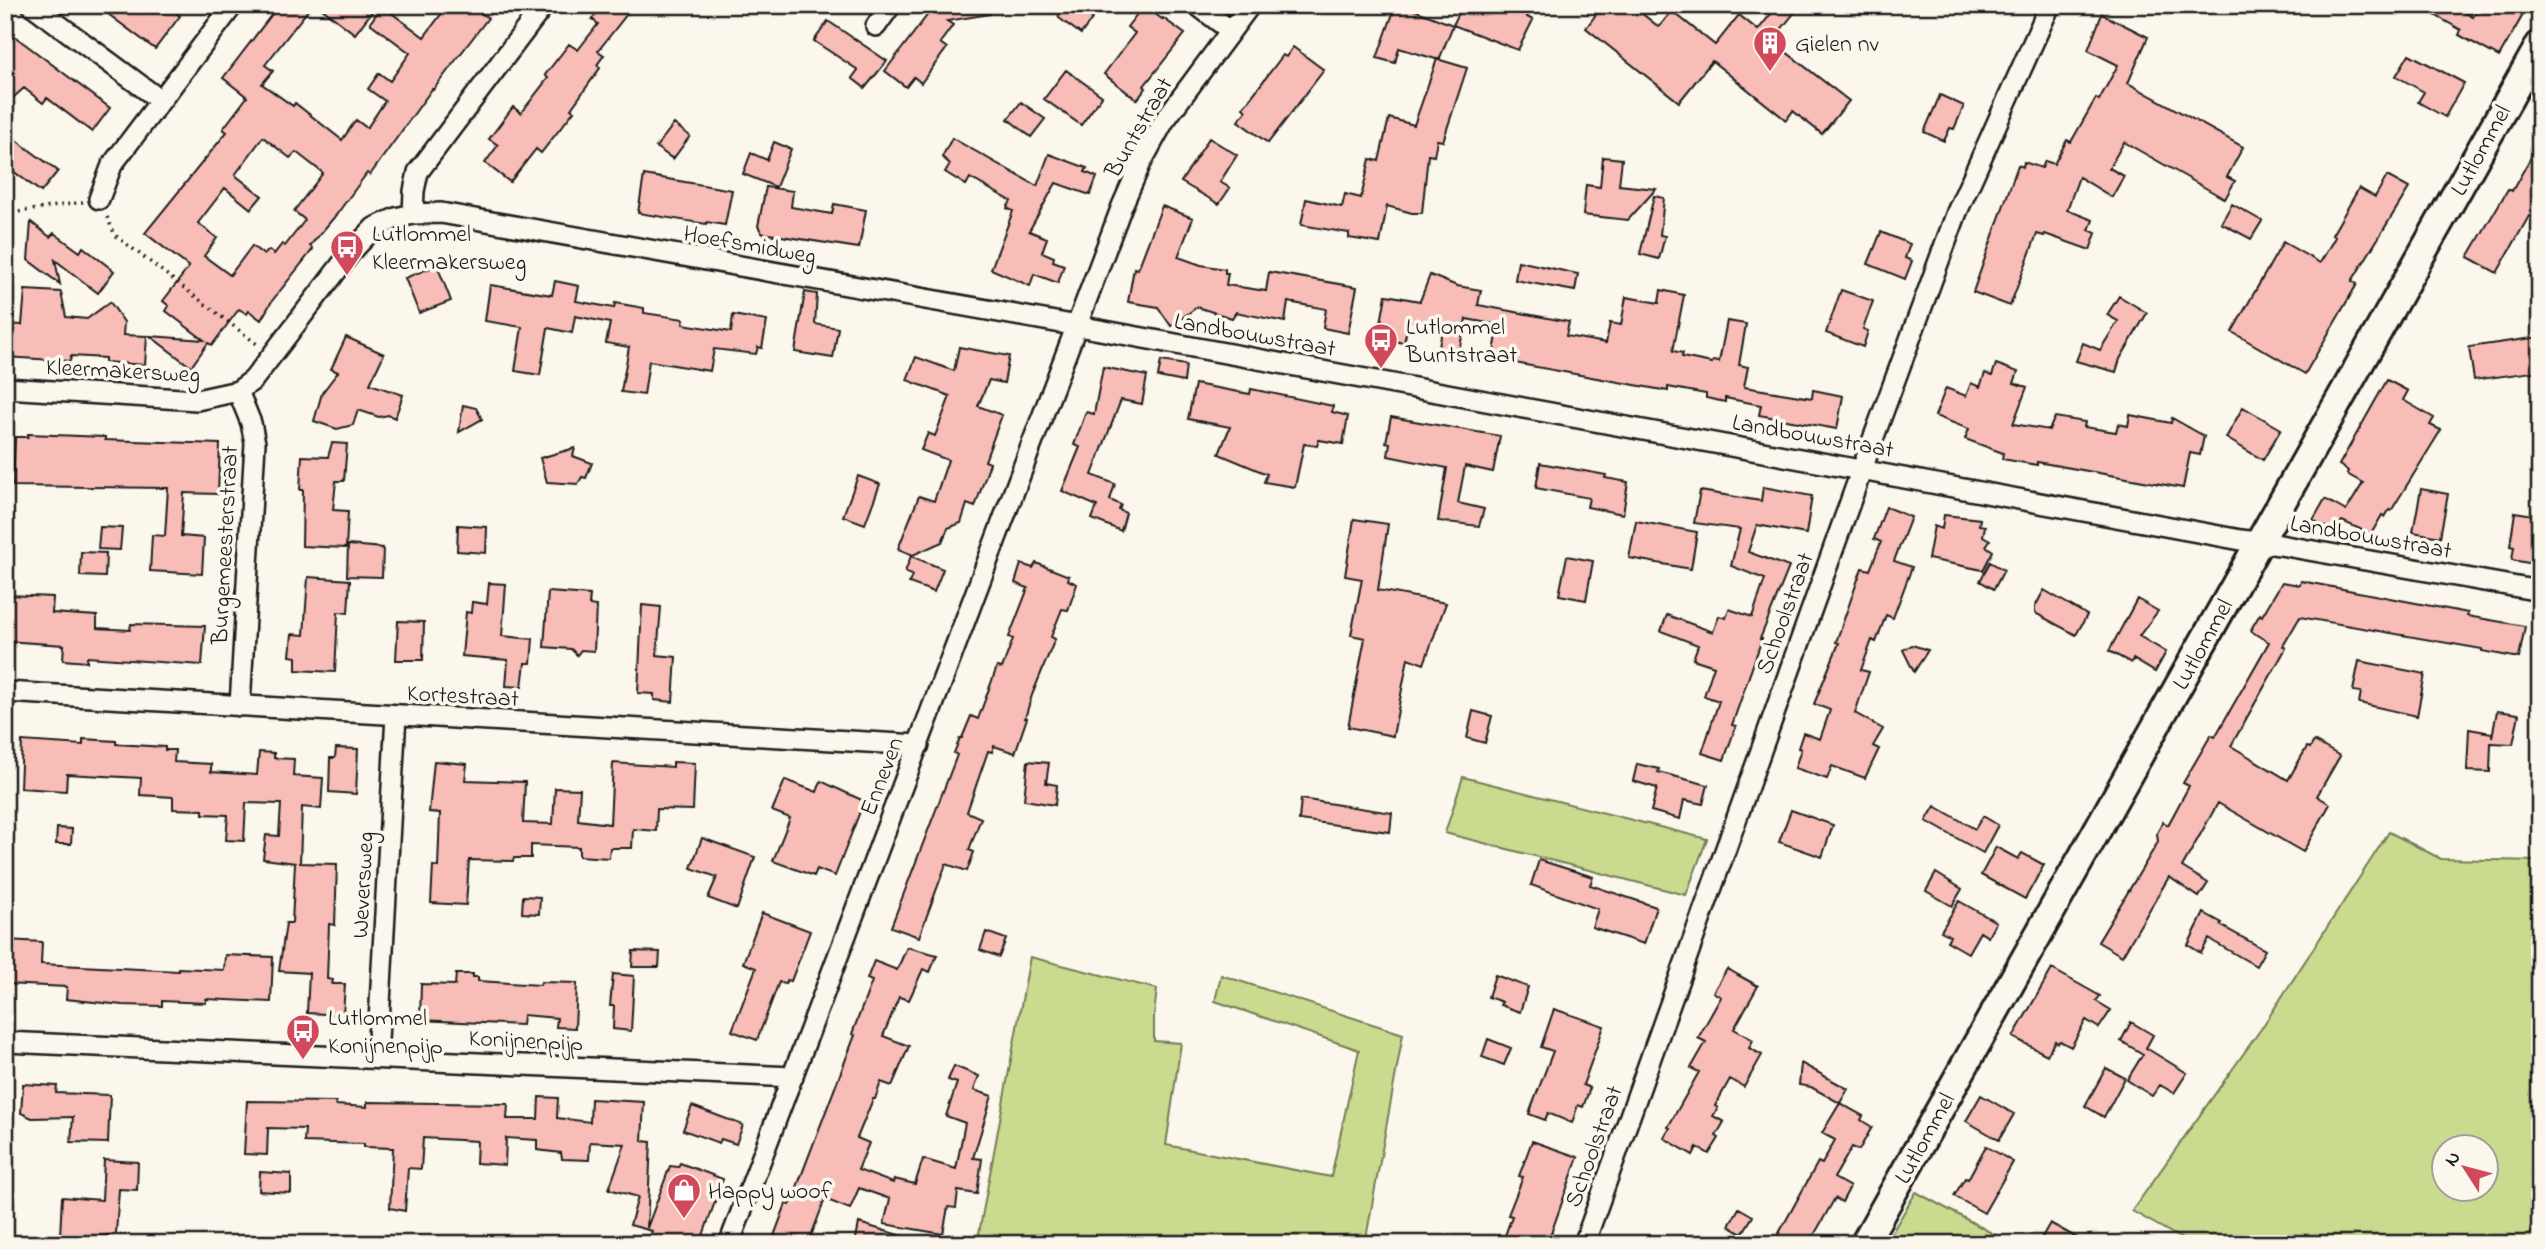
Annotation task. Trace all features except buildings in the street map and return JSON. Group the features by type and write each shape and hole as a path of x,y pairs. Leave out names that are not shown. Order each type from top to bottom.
{"main road":[{"name":"Lutlommel","path":"1864,1244 2540,44"}],"street":[{"path":"32,5 160,100"},
{"path":"99,199 111,165 233,5"},
{"path":"238,391 253,380 351,252 374,228 413,214 418,172 544,5"},
{"path":"876,26 891,5"},
{"path":"1197,5 1231,31"},
{"name":"Buntstraat","path":"1078,326 1122,206 1141,163 1164,121 1250,5"},
{"name":"Schoolstraat","path":"1584,1244 1957,212 2050,5"},
{"name":"Hoefsmidweg","path":"413,214 441,214 1078,326"},
{"name":"Landbouwstraat","path":"1078,326 2540,591"},
{"name":"Enneven","path":"729,1244 1078,326"},
{"name":"Kleermakersweg","path":"5,388 197,400 238,391"},
{"name":"Burgemeesterstraat","path":"238,391 251,423 255,443 240,706"},
{"name":"Kortestraat","path":"5,692 919,745"},
{"name":"Weversweg","path":"377,1058 396,715"},
{"name":"Konijnenpijp","path":"5,1042 793,1077"}],"path":[{"path":"5,214 99,199 115,235 273,356"}],"green space":[{"path":"1463,777 1707,839 1686,895 1445,833"},
{"path":"2389,832 2441,859 2540,861 2540,1244 2191,1244 2132,1211 2261,1029"},
{"path":"1030,957 1157,989 1154,1041 1181,1043 1166,1145 1331,1177 1359,1050 1215,1001 1221,975 1403,1034 1365,1244 977,1244"},
{"path":"1916,1192 2012,1244 1885,1244"}],"place":[{"name":"Gielen nv","path":"1770,73"},
{"name":"Lutlommel Kleermakersweg","path":"347,277"},
{"name":"Lutlommel Buntstraat","path":"1381,370"},
{"name":"Lutlommel Konijnenpijp","path":"303,1061"},
{"name":"Happy woof","path":"684,1220"}]}
